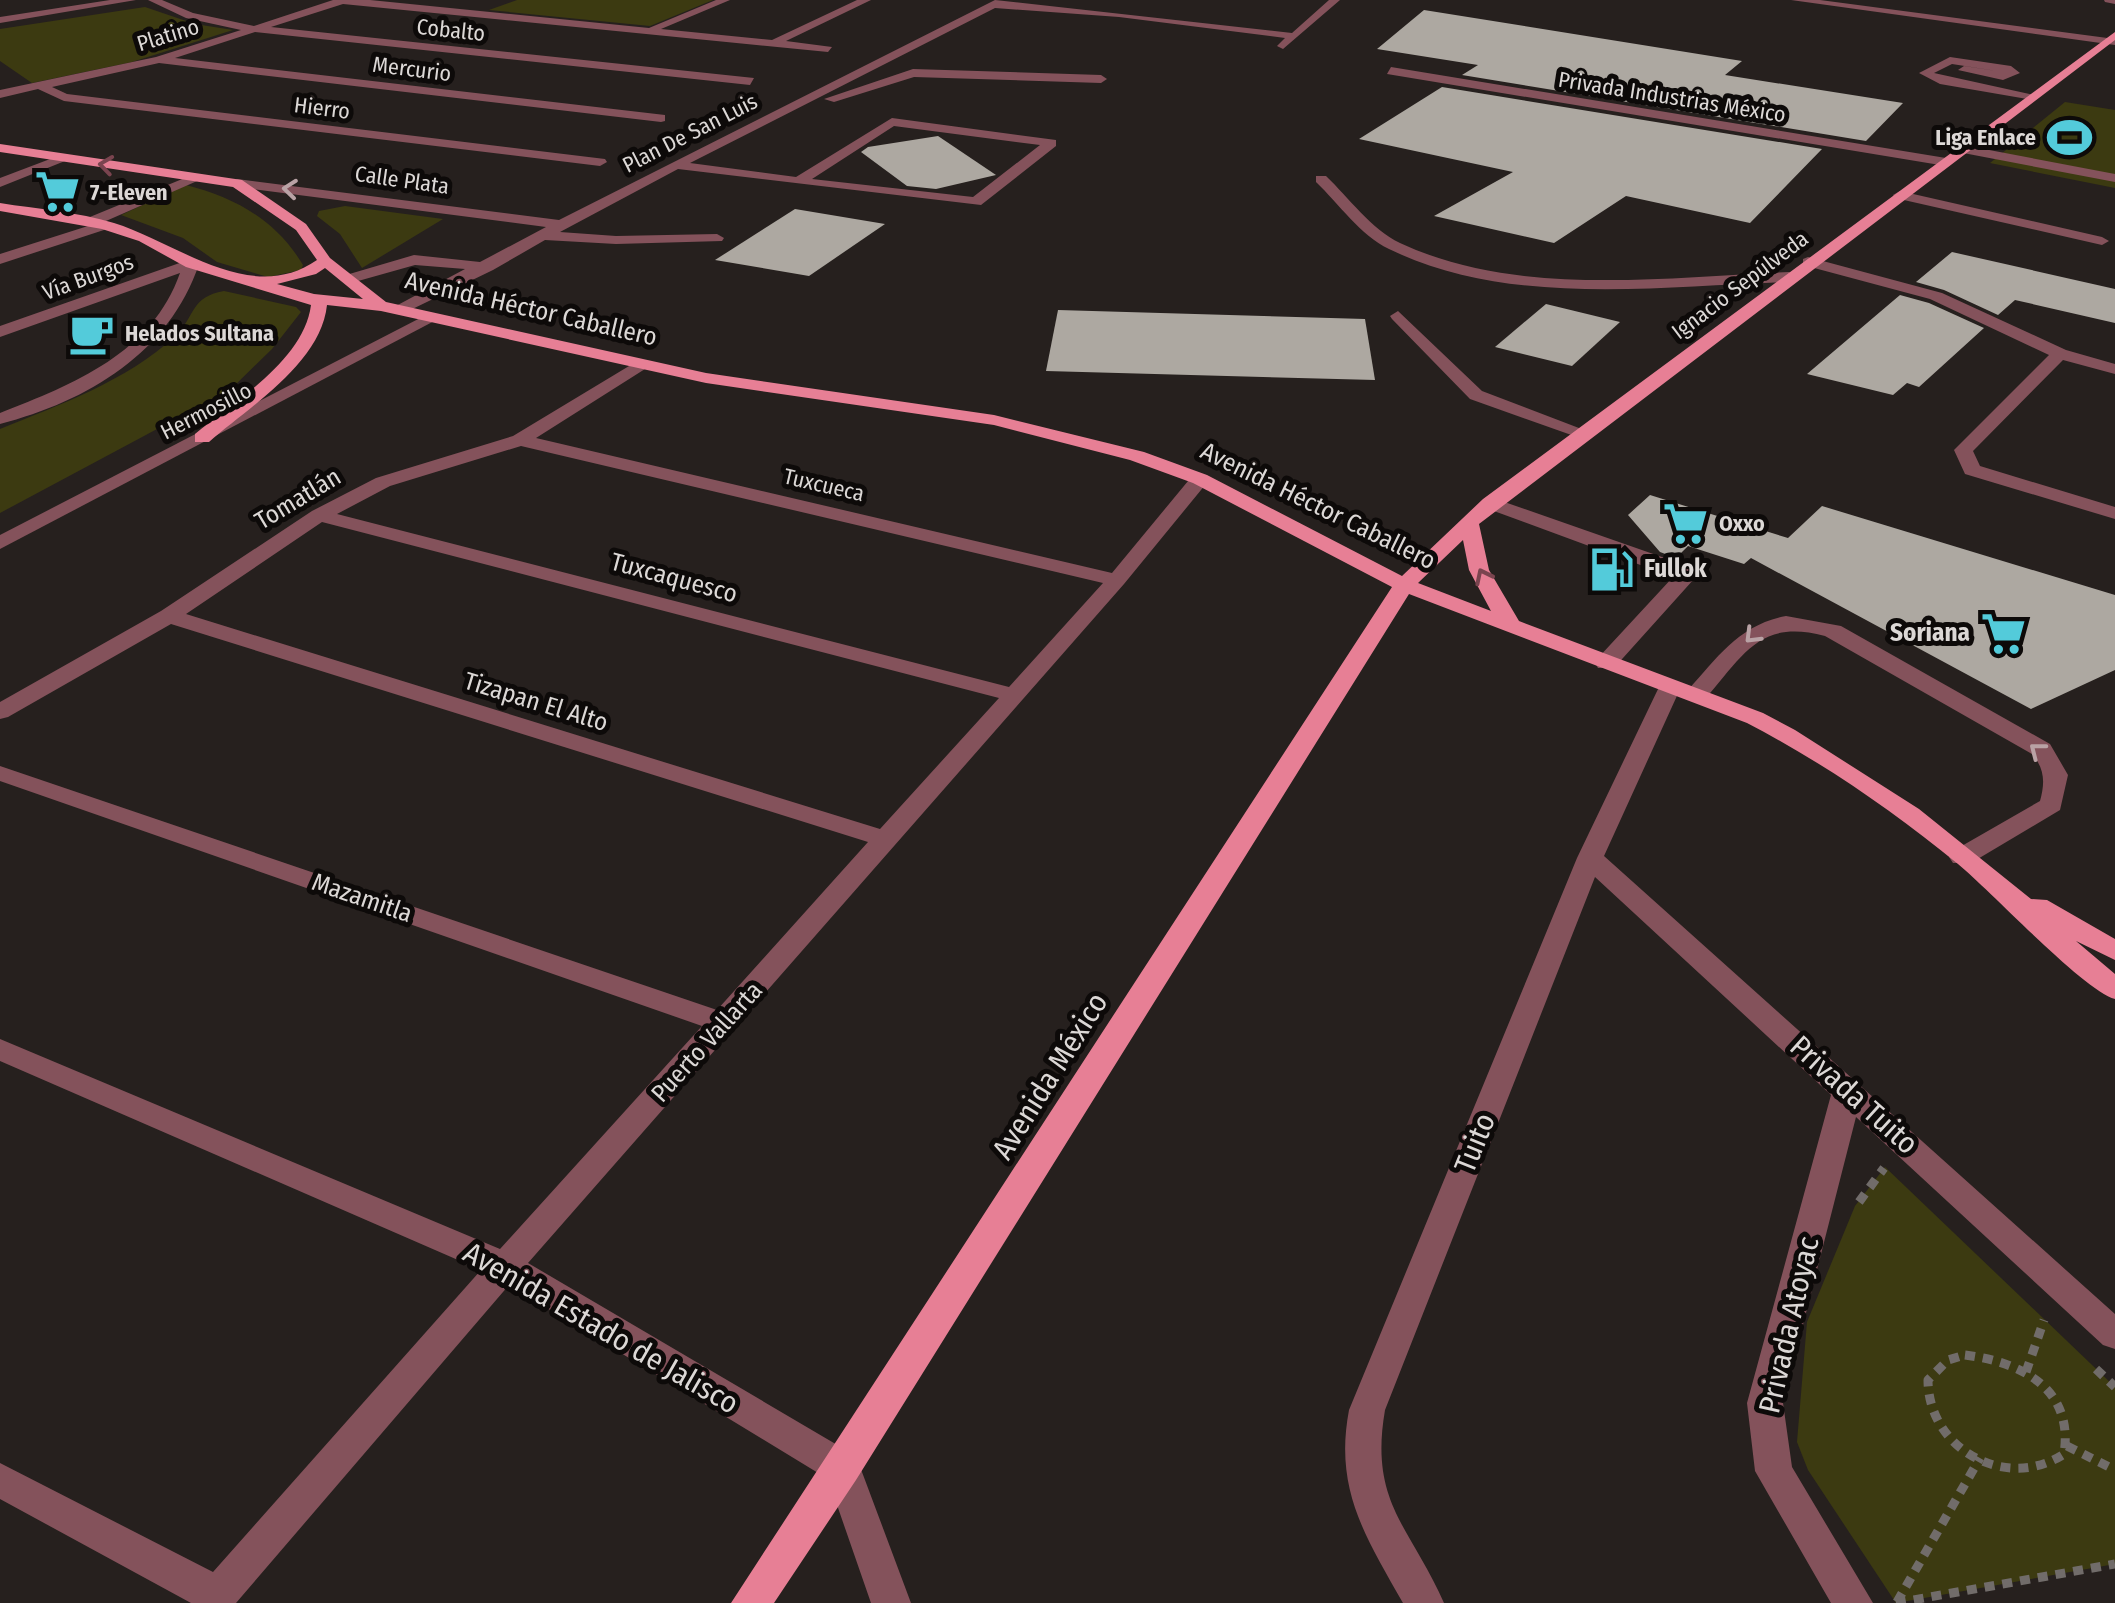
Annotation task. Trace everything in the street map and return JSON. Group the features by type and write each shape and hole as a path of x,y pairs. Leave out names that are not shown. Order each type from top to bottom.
{"main road":[{"name":"Ignacio Sepúlveda","path":"1404,585 1490,503 1789,276 2112,39"},
{"path":"0,148 237,183 301,227 325,261 390,308"},
{"name":"Avenida Héctor Caballero","path":"0,207 98,224 144,238 192,264 313,299 390,308 639,365 994,420 1137,456 1200,479 1404,585 1788,734 1838,765 1962,856 2115,989"},
{"path":"252,284 292,278 325,261"},
{"path":"202,438 308,339 320,317 319,304 313,299"},
{"path":"1469,522 1479,570 1511,626"},
{"name":"Avenida México","path":"752,1603 1404,585"},
{"name":"Avenida Héctor Caballero","path":"1994,881 2115,951"}],"street":[{"path":"0,20 130,0"},
{"name":"Cobalto","path":"152,0 190,16 254,29 750,82"},
{"path":"341,0 828,49"},
{"name":"Platino","path":"0,94 158,60 341,0"},
{"path":"455,11 496,0"},
{"path":"650,30 725,0"},
{"path":"772,44 866,0"},
{"path":"1043,0 1111,13 1130,0"},
{"path":"1796,0 2112,39"},
{"path":"999,2 1292,36"},
{"name":"Plan De San Luis","path":"390,308 488,267 675,165 999,2"},
{"path":"1316,2 1333,2"},
{"path":"1281,49 1333,2"},
{"name":"Mercurio","path":"158,60 660,118"},
{"path":"1964,70 2003,76 2014,73 1950,60 1925,73 1940,80 2033,96"},
{"name":"Privada Industrias México","path":"1390,71 1946,162"},
{"path":"772,115 914,73 1101,79"},
{"name":"Hierro","path":"41,86 64,97 600,162"},
{"path":"675,165 799,181 976,202 1051,143 892,122 799,181"},
{"path":"1963,149 2115,178"},
{"path":"0,183 63,159"},
{"path":"0,260 98,224 197,178"},
{"path":"1321,179 1392,245 1487,274 1569,282 1789,276"},
{"name":"Calle Plata","path":"237,183 560,225"},
{"path":"1900,195 2102,242"},
{"path":"544,234 616,240 717,238"},
{"path":"351,278 414,260 488,267"},
{"path":"1808,262 1936,296 2060,354 2115,369"},
{"path":"0,419 104,372 158,334 181,302 192,264"},
{"name":"Vía Burgos","path":"0,332 192,264"},
{"path":"1398,316 1476,395 1583,433"},
{"name":"Hermosillo","path":"0,543 432,318"},
{"path":"2060,354 1963,450 1972,470 2115,513"},
{"name":"Tomatlán","path":"0,712 168,616 320,515 382,482 520,440 639,365"},
{"name":"Tuxcueca","path":"520,440 1117,580"},
{"name":"Puerto Vallarta","path":"214,1599 505,1266 1117,580 1200,479"},
{"path":"1490,503 1606,549 1679,570 1684,579 1606,663"},
{"name":"Tuxcaquesco","path":"320,515 1014,695"},
{"name":"Tizapan El Alto","path":"168,616 887,840"},
{"name":"Tuito","path":"1424,1603 1366,1496 1361,1433 1367,1410 1590,858 1683,691 1763,624 1782,620 1808,622 1833,631 2041,749 2056,766 2057,786 2051,805 1962,856"},
{"name":"Mazamitla","path":"0,773 724,1023"},
{"name":"Privada Tuito","path":"1590,858 2115,1336"},
{"name":"Avenida Estado de Jalisco","path":"0,1049 505,1266 842,1468"},
{"name":"Privada Atoyac","path":"1848,1089 1765,1404 1774,1472 1853,1603"},
{"path":"842,1468 891,1603"},
{"path":"0,1480 214,1599"}],"path":[{"path":"1855,1206 1885,1167 1899,1181"},
{"path":"2029,1304 2058,1332"},
{"path":"2026,1372 2044,1319"},
{"path":"1966,1356 1998,1360 2026,1372 2058,1403 2068,1422 2067,1446 2064,1454 2042,1468 2024,1470 1980,1458 1961,1447 1936,1420 1929,1404 1928,1380 1948,1360 1966,1356"},
{"path":"2086,1359 2115,1387"},
{"path":"2067,1446 2115,1470"},
{"path":"1896,1603 1980,1458"},
{"path":"1896,1603 2115,1564"},
{"path":"1886,1587 1896,1603"}],"shaded area":[{"path":"517,0 713,0 650,26 489,10"},
{"path":"145,7 195,24 233,30 132,62 32,83 0,61 0,29"},
{"name":"Liga Enlace","path":"2065,102 2115,110 2115,188 1990,163"},
{"path":"186,185 238,204 267,223 292,249 303,265 301,270 268,277 217,262 183,238 121,215"},
{"path":"345,206 443,219 362,268 340,234 317,216 319,211"},
{"path":"224,291 296,307 301,312 272,349 230,390 0,513 0,429 92,390 136,366 182,329 199,303"},
{"path":"1885,1167 2115,1387 2115,1564 1896,1603 1808,1470 1797,1442 1807,1322 1855,1206"}],"building":[{"path":"1424,10 1742,61 1725,75 1903,103 1866,141 1462,75 1478,65 1377,49"},
{"path":"1442,87 1822,149 1750,223 1626,196 1554,243 1434,216 1513,172 1359,139"},
{"path":"938,136 996,175 936,189 907,186 861,152 868,147"},
{"path":"795,209 885,224 809,276 715,260"},
{"path":"1952,252 2115,289 2115,323 2015,300 1998,315 1944,290 1916,282"},
{"path":"1900,295 1929,303 1984,328 1919,387 1907,383 1893,395 1807,374"},
{"path":"1546,304 1620,322 1572,366 1495,347"},
{"path":"1058,310 1365,319 1375,380 1046,371"},
{"name":"Soriana","path":"1650,495 1788,538 1822,506 2115,595 2115,670 2031,709 1751,558 1744,564 1688,546 1676,558 1660,552 1628,515"}],"place":[{"name":"Liga Enlace","path":"2069,137"},
{"name":"7-Eleven","path":"57,192"},
{"name":"Helados Sultana","path":"92,333"},
{"name":"Oxxo","path":"1686,523"},
{"name":"Fullok","path":"1611,569"},
{"name":"Soriana","path":"2003,633"}]}
